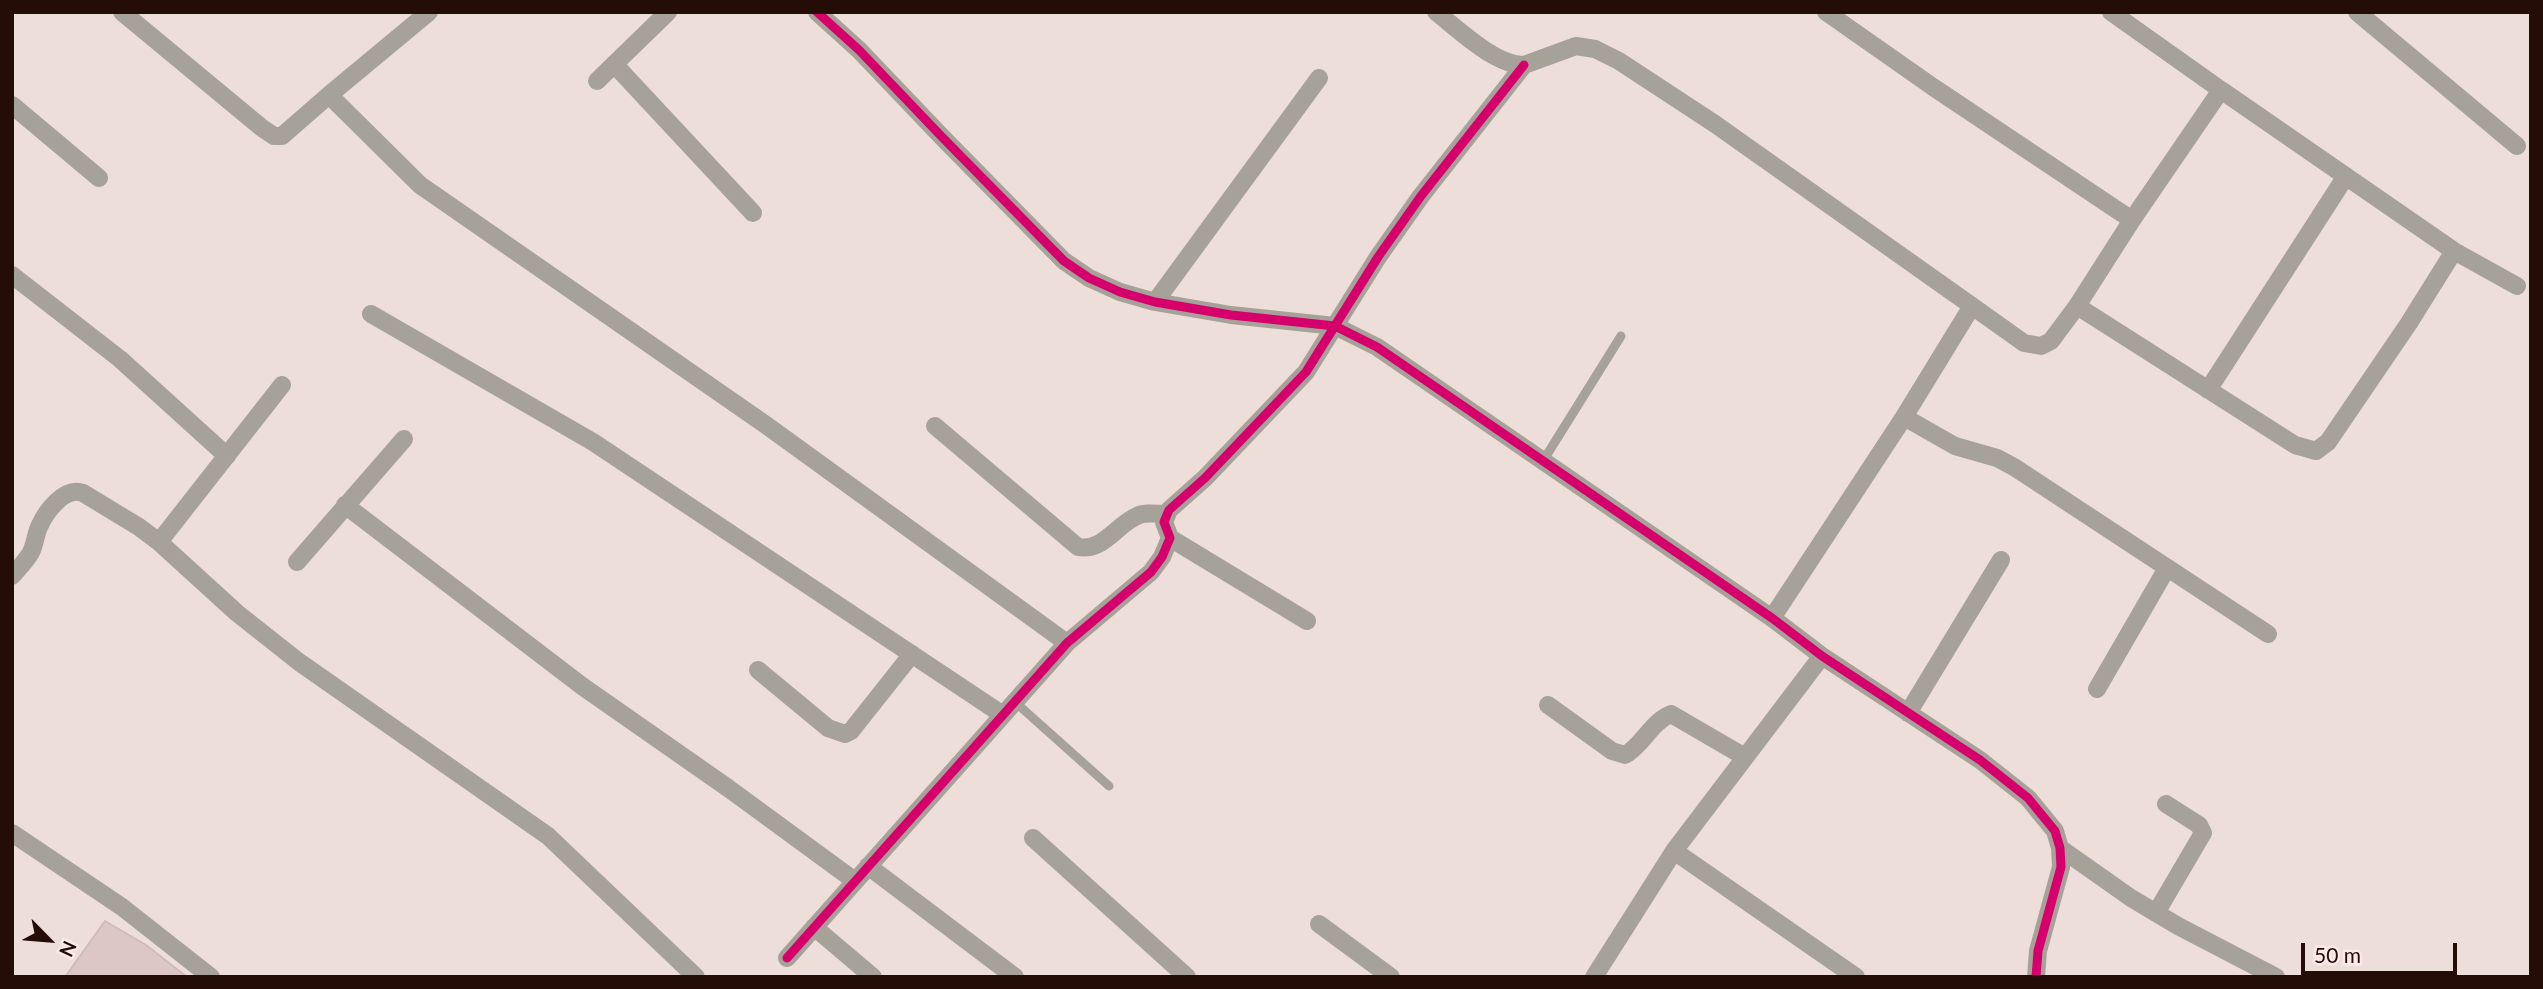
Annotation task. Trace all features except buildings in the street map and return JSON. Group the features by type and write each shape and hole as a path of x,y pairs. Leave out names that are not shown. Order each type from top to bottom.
{"street":[{"path":"122,12 262,128 282,136 429,12"},
{"path":"597,81 668,12"},
{"path":"817,12 859,50 1064,261 1089,278 1120,292 1155,302 1231,315 1335,326 1377,346 1772,618 1822,656 1980,760 2028,798 2055,831 2060,848 2061,867 2038,951 2036,977"},
{"path":"1436,12 1494,56 1508,63 1524,65 1576,46 1595,50 1619,61 1715,124 2024,343 2041,346 2051,341 2077,306 2221,90"},
{"path":"1826,12 2132,220"},
{"path":"2111,12 2454,251 2517,286"},
{"path":"2357,12 2517,146"},
{"path":"614,64 753,213"},
{"path":"1307,621 1170,538 1164,522 1166,514 1288,394 1306,372 1421,196 1524,65"},
{"path":"1155,302 1319,78"},
{"path":"329,95 420,185 766,425 1067,643"},
{"path":"12,105 99,177"},
{"path":"2208,390 2346,176"},
{"path":"2077,306 2295,445 2316,451 2328,442 2454,251"},
{"path":"12,275 120,359 227,456"},
{"path":"1772,618 1905,417 1972,306"},
{"path":"371,314 593,442 912,654 1009,709"},
{"path":"159,542 282,386"},
{"path":"1905,417 1955,446 1997,457 2014,467 2268,634"},
{"path":"935,426 1077,547 1097,545 1136,516 1166,514"},
{"path":"298,562 404,439"},
{"path":"12,576 30,553 44,519 68,491 75,490 139,527 299,662 548,836 696,977"},
{"path":"345,505 582,686 855,881"},
{"path":"786,958 1067,643 1151,572 1170,538"},
{"path":"1908,713 2001,560"},
{"path":"2097,689 2167,568"},
{"path":"758,670 828,727 845,734 851,731 912,654"},
{"path":"1597,975 1674,851 1822,656"},
{"path":"1548,705 1612,751 1625,755 1634,750 1662,717 1671,713 1745,757"},
{"path":"2156,913 2203,833 2199,825 2166,804"},
{"path":"12,833 122,906 211,977"},
{"path":"1033,838 1187,977"},
{"path":"2060,848 2156,913 2276,977"},
{"path":"1674,851 1856,977"},
{"path":"868,866 1015,977"},
{"path":"1319,924 1391,977"},
{"path":"814,927 873,977"}],"lane":[{"path":"1543,461 1622,336"},
{"path":"1009,709 1109,786"}],"cycle path":[{"path":"817,12 859,50 1064,261 1089,278 1120,292 1155,302 1231,315 1335,326 1377,347 1772,618 1822,656 1980,760 2028,798 2055,831 2060,848 2061,867 2038,951 2036,977"},
{"path":"787,958 1067,643 1151,572 1162,557 1170,538 1164,522 1169,510 1205,478 1306,372 1378,257 1421,196 1524,65"}]}
